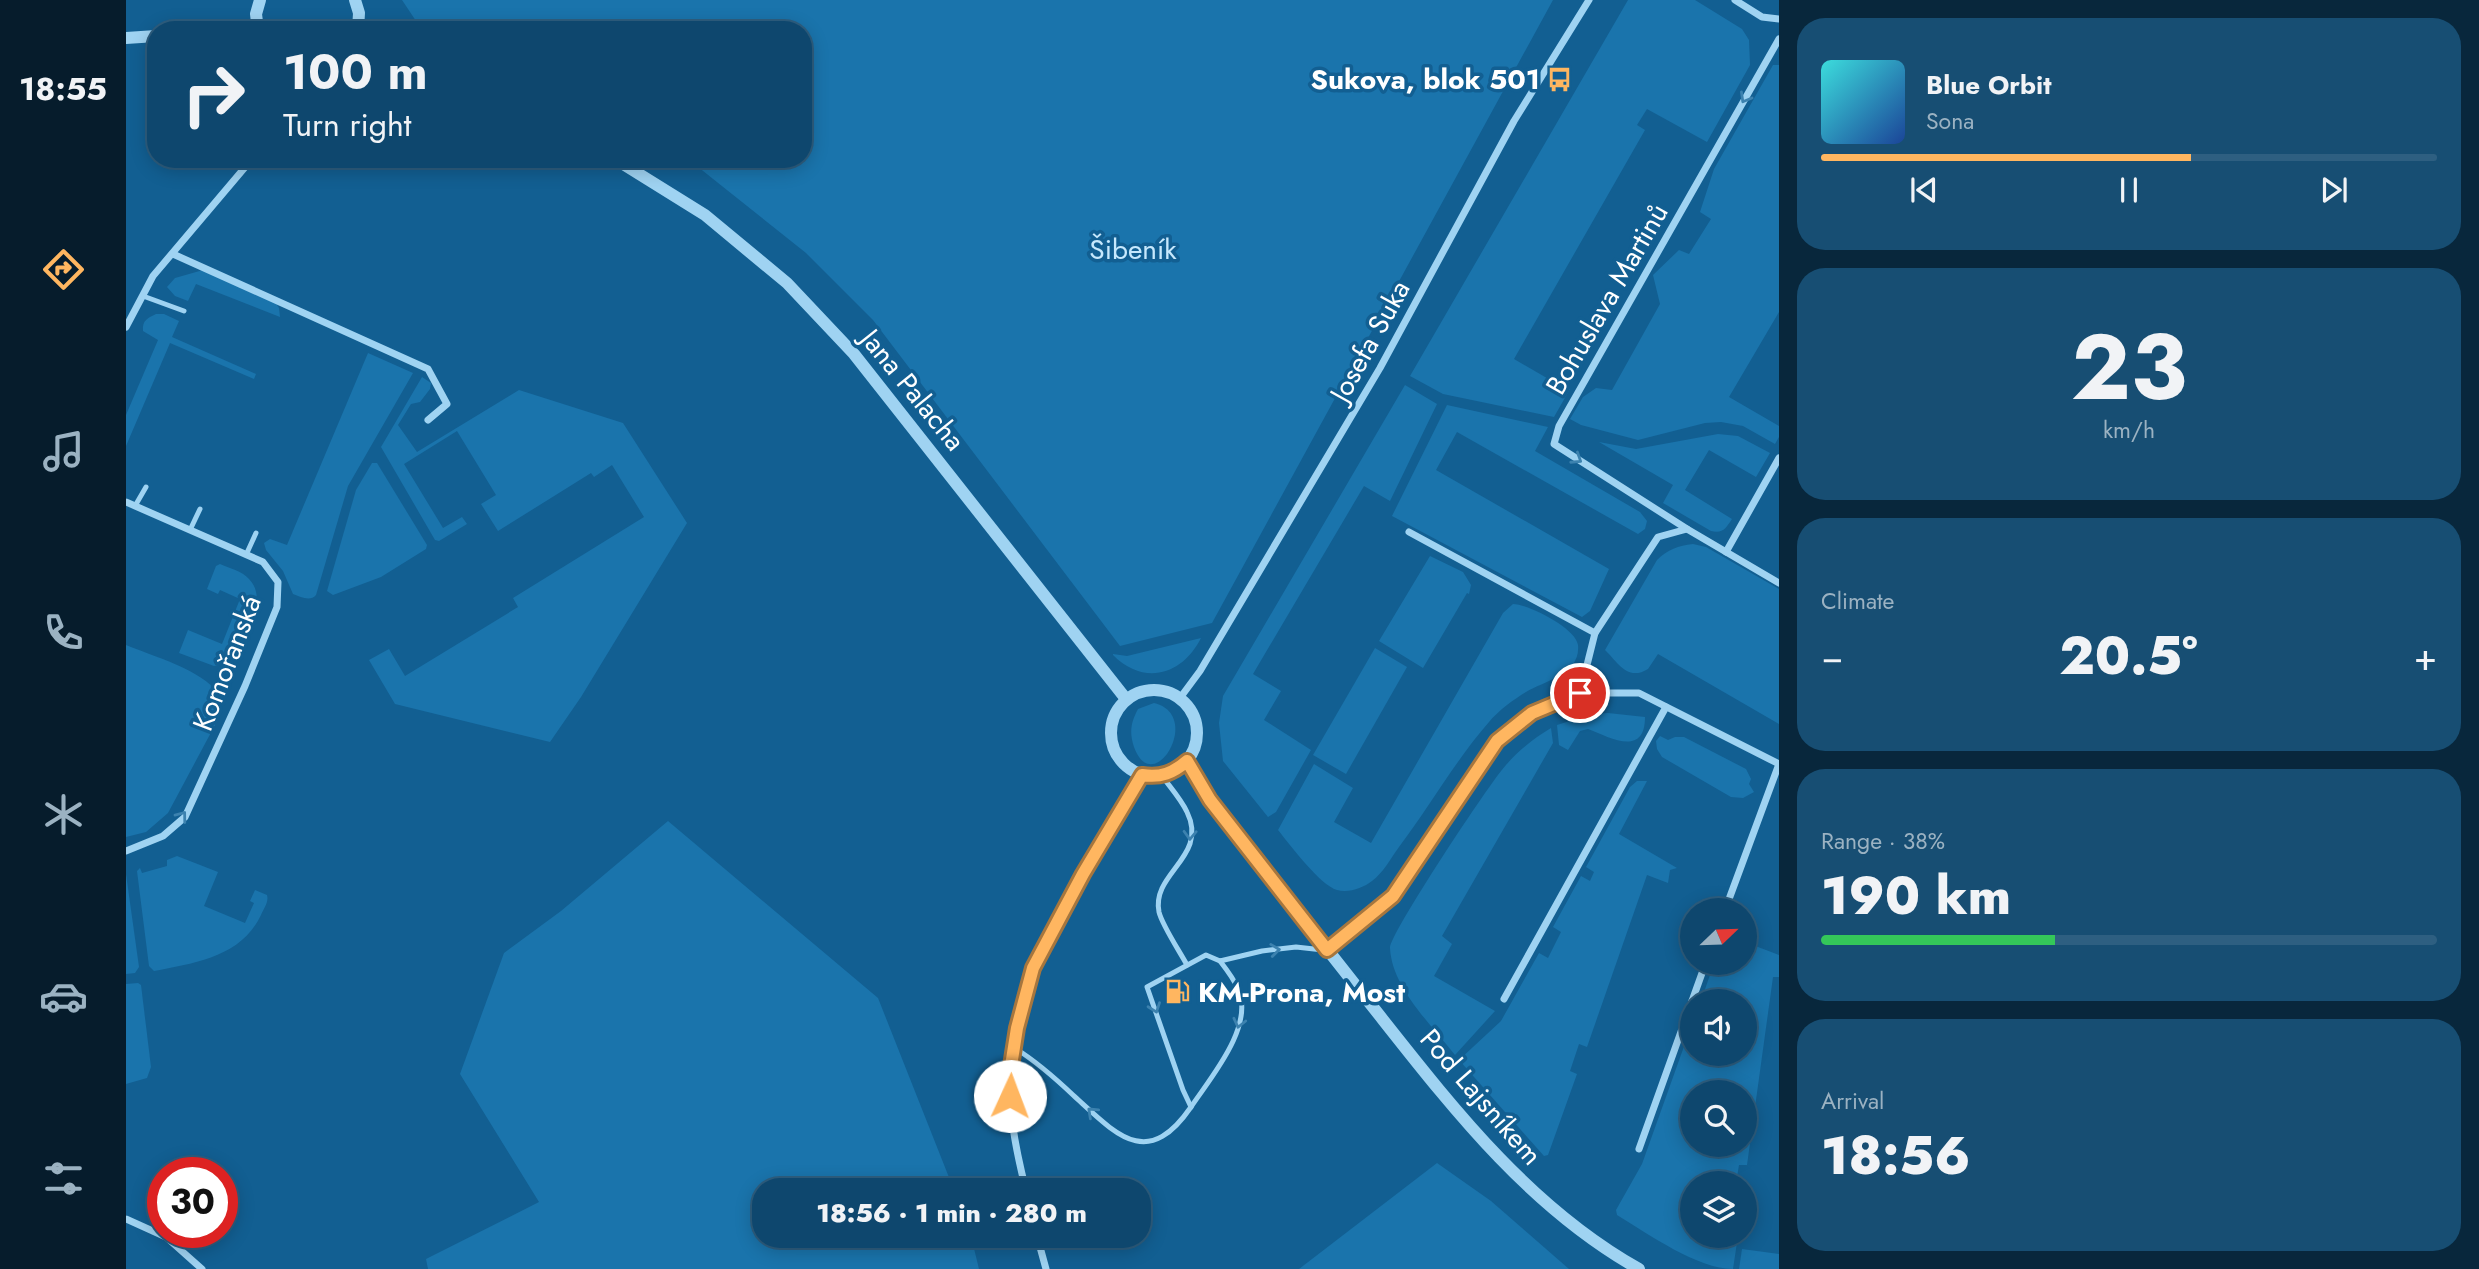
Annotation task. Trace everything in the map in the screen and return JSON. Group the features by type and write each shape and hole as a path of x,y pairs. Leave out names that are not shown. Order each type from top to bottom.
{"street":[{"path":"257,21 260,0"},
{"path":"355,0 359,21"},
{"name":"Josefa Suka","path":"1180,698 1200,671 1380,368 1514,121 1588,0"},
{"path":"1735,0 1762,17 1779,19"},
{"path":"126,38 147,37"},
{"name":"Bohuslava Martinů","path":"1687,529 1554,444 1559,426 1779,39"},
{"path":"126,327 153,276 245,168"},
{"name":"Jana Palacha","path":"629,168 705,215 787,283 854,354 1126,699"},
{"path":"173,254 428,369 447,404 428,420"},
{"path":"1726,552 1779,458"},
{"name":"Komořanská","path":"126,502 263,562 278,582 277,607 185,817 163,836 126,850"},
{"path":"1580,693 1595,634 1658,537 1687,529 1779,583"},
{"path":"1409,533 1595,634"},
{"path":"1153,689 1167,691 1180,698 1193,715 1198,735 1195,749 1187,761 1178,769 1162,776 1142,775 1128,768 1112,747 1110,734 1117,708 1139,692 1153,689"},
{"path":"1327,950 1393,896 1497,741 1532,713 1580,693 1639,693 1779,764 1730,898"},
{"path":"1504,999 1666,706"},
{"name":"Pod Lajsníkem","path":"1187,761 1210,800 1446,1099 1514,1175 1550,1208 1639,1269"},
{"path":"1024,1178 1012,1113 1011,1066 1025,992 1044,944 1142,775"},
{"path":"1639,1149 1680,1035"},
{"path":"126,1219 166,1237 202,1269"},
{"path":"1040,1248 1046,1269"}],"lane":[{"path":"143,296 184,311"},
{"path":"135,506 146,486"},
{"path":"190,530 200,509"},
{"path":"246,555 256,533"},
{"path":"1162,776 1188,813 1193,832 1189,849 1159,892 1159,912 1187,965"},
{"path":"1191,1107 1182,1090 1147,987 1206,956 1220,961 1262,951 1296,947 1327,950"},
{"path":"1013,1047 1038,1064 1106,1125 1126,1139 1142,1142 1160,1138 1181,1121 1238,1032 1242,1016 1239,990 1220,961"}],"green space":[{"name":"Šibeník","path":"402,0 1553,0 1212,623 1120,646 873,320 806,253 699,168 812,168 812,21 416,21"},
{"path":"1628,0 1695,0 1742,29 1749,40 1750,65 1707,142 1647,109 1637,125 1645,130 1514,359 1570,389 1554,417 1443,394 1410,376"},
{"path":"1773,65 1779,65 1779,312 1729,397 1779,426 1779,437 1775,444 1743,426 1721,422 1705,423 1638,440 1581,425 1570,419 1583,397 1596,388 1612,390 1660,304 1653,275 1679,250 1689,254 1711,219 1700,212 1714,169"},
{"path":"203,270 274,300 280,317 196,284 188,301 175,296 167,287 175,278"},
{"path":"156,314 164,314 179,321 172,337 256,374 254,379 170,343 126,446 126,415 158,340 143,331 143,324"},
{"path":"368,353 413,373 348,486 316,595 308,599 293,594 283,571 266,550 264,543 270,539 287,545"},
{"path":"422,377 431,383 430,389 420,402 411,404 398,425 417,452 519,390 623,423 687,523 581,697 550,742 395,704 369,660 389,649 405,676 518,607 513,598 644,517 612,465 594,477 591,473 498,531 481,504 496,495 457,431 404,464 443,528 462,517 467,524 439,541 435,540 381,447"},
{"path":"1405,385 1437,404 1390,501 1364,486 1253,674 1281,691 1264,720 1311,750 1276,812 1268,817 1223,761 1219,723 1223,696"},
{"path":"1447,405 1548,427 1535,451 1640,512 1647,521 1645,529 1638,534 1457,432 1436,470 1609,569 1590,611 1582,617 1392,516"},
{"path":"1718,434 1738,436 1770,453 1756,477 1709,450 1685,490 1732,519 1726,528 1718,532 1711,531 1663,503 1673,485 1599,442 1636,449"},
{"path":"372,463 377,463 427,545 426,549 381,577 333,595 327,591 356,490"},
{"path":"1693,544 1706,547 1779,589 1779,724 1658,654 1648,669 1634,673 1628,672 1605,650 1657,560 1674,549"},
{"path":"1430,556 1463,572 1471,585 1469,594 1467,593 1423,668 1379,641"},
{"path":"220,564 246,576 255,588 257,598 253,620 234,662 214,666 179,653 188,630 222,644 240,599 220,590 218,594 207,589 216,566"},
{"path":"1513,604 1540,612 1569,631 1578,645 1574,663 1560,675 1516,698 1493,718 1465,752 1376,878 1351,890 1342,891 1330,887 1306,864 1278,830 1314,764 1353,788 1334,822 1371,843 1503,613"},
{"path":"1201,638 1184,660 1174,668 1162,672 1138,671 1113,655 1127,656"},
{"path":"126,645 176,664 201,678 217,693 220,705 215,725 168,813 146,832 126,837"},
{"path":"1375,648 1407,667 1346,774 1313,755"},
{"path":"1154,703 1168,711 1175,722 1175,736 1162,760 1152,764 1142,761 1132,742 1131,732 1138,709"},
{"path":"1592,714 1645,717 1639,737 1633,741 1615,740 1588,729 1580,731 1568,750 1559,745 1557,725"},
{"path":"1551,728 1553,743 1442,936 1452,944 1434,976 1495,1011 1455,1055 1405,991 1392,963 1390,948 1405,916 1496,777 1521,749"},
{"path":"1660,736 1668,740 1684,737 1746,769 1754,792 1743,798 1731,797 1662,757 1656,741"},
{"path":"1637,781 1647,781 1619,834 1677,868 1670,870 1668,883 1647,875 1587,1047 1579,1044 1570,1071 1577,1074 1548,1155 1544,1156 1459,1060 1501,1021 1539,953 1548,958 1561,932 1553,927 1581,876 1590,881 1594,872 1586,867 1630,787"},
{"path":"668,821 878,998 949,1178 752,1178 752,1248 974,1248 979,1269 428,1269 426,1259 539,1202 460,1074 504,953 561,911"},
{"path":"177,856 218,872 204,906 245,923 254,903 250,901 255,890 267,895 266,905 252,929 229,949 201,961 154,971 149,966 137,871 140,868 142,873 167,866 167,860"},
{"path":"126,874 139,967 135,973 126,974"},
{"path":"1757,947 1779,955 1779,977 1773,977 1757,1093 1757,1080 1680,1080 1680,1157 1748,1157 1747,1165 1739,1165 1738,1171 1680,1171 1680,1248 1736,1248 1733,1269 1689,1257 1617,1215 1616,1210 1642,1164 1680,1058 1680,1066 1757,1066 1757,989 1705,989 1710,975 1757,975"},
{"path":"126,984 141,985 151,1067 147,1078 126,1084"},
{"path":"1437,1163 1491,1201 1569,1269 1299,1269"},
{"path":"1742,1249 1779,1254 1779,1269 1739,1269"}],"place":[{"name":"Sukova, blok 501","path":"1560,79"},
{"name":"KM-Prona, Most","path":"1178,992"}],"route":[{"path":"1010,1096 1017,1028 1033,968 1083,874 1142,775 1162,776 1178,769 1187,761 1210,800 1327,950 1393,896 1497,741 1532,713 1580,693"}]}
